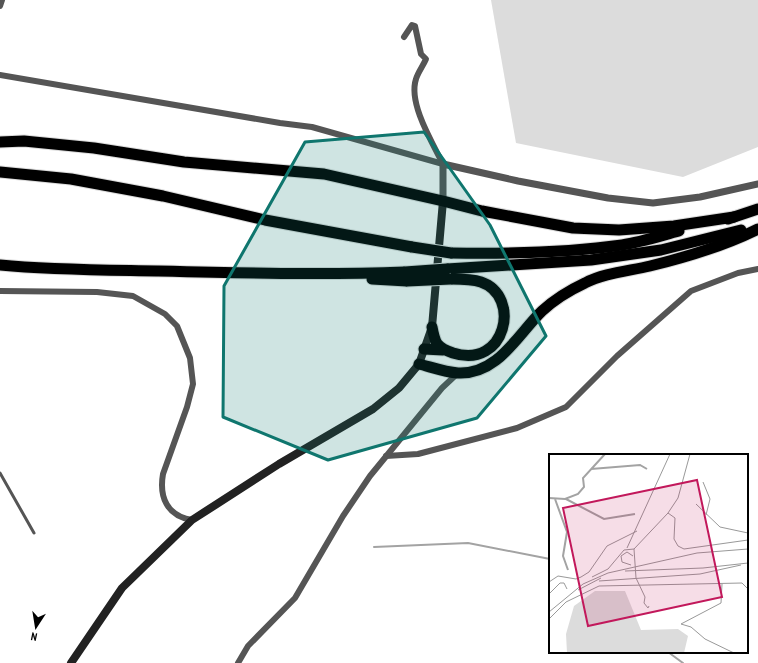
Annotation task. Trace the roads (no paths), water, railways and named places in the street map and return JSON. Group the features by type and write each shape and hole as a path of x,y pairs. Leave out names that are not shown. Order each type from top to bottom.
{"highway":[{"path":"0,142 24,141 184,162 324,174 443,200 482,211 573,228 619,230 674,226 734,217"},
{"path":"0,172 71,179 163,196 265,220 451,253 511,254 571,251 624,245 734,217 758,209"},
{"path":"0,265 86,270 326,275 406,276 449,274 591,260 661,250 736,232 758,223"},
{"path":"419,364 458,373 477,370 508,352 526,328 543,310 564,294 587,282 703,252 758,229"},
{"path":"424,349 443,350 460,356 474,356 491,349 504,322 504,303 493,289 482,282 449,274"},
{"path":"432,327 435,342 443,350"}],"main road":[{"path":"71,663 122,588 192,520 280,464 373,409 398,388 419,364 432,327 443,200"}],"street":[{"path":"0,6 2,0"},
{"path":"404,37 412,25 416,26 421,54 426,59 416,79 415,89 419,116 442,164 443,200"},
{"path":"0,74 280,123 312,126 442,164 518,181 608,198 653,203 700,197 758,184"},
{"path":"386,456 418,454 517,428 566,407 617,356 691,291 738,273 758,268"},
{"path":"0,291 97,292 133,296 165,314 177,326 190,358 193,384 187,407 163,474 162,483 163,495 174,514 182,518 192,520"},
{"path":"238,663 248,646 295,598 343,516 386,456 442,388 458,373"}],"lane":[{"path":"0,473 34,533"}],"waterway":[{"path":"374,547 468,543 549,559"},
{"path":"669,653 683,663"}]}
